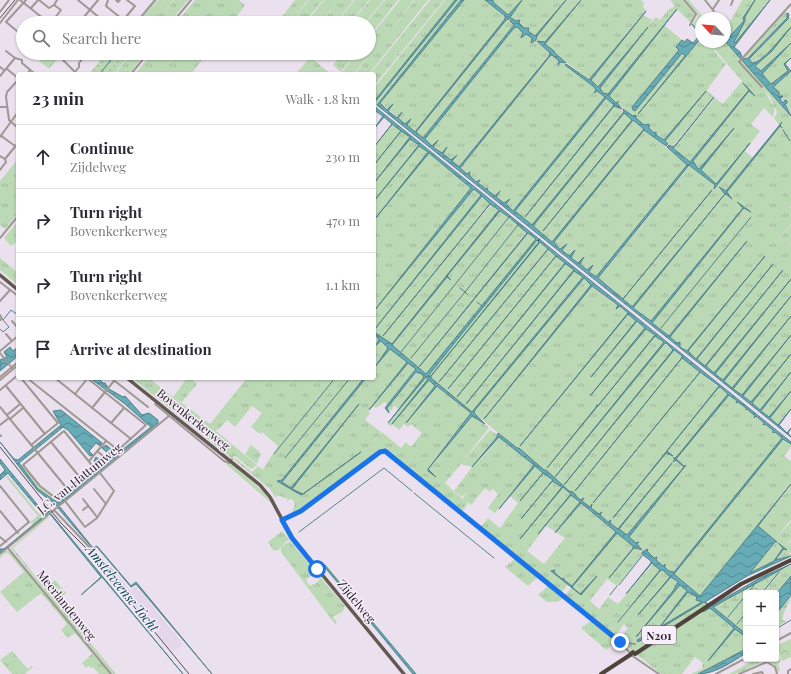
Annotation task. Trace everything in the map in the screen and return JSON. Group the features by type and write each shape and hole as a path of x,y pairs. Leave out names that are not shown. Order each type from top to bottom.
{"highway":[{"name":"N201","path":"601,674 741,584 791,560"},
{"name":"N201","path":"605,674 632,654"}],"main road":[{"path":"0,277 16,288"},
{"name":"Bovenkerkerweg","path":"130,380 231,460 266,492 282,520"},
{"name":"Zijdelweg","path":"282,520 292,538 404,674"}],"street":[{"path":"0,12 10,0"},
{"path":"0,23 19,0 38,16"},
{"path":"16,31 6,23 26,0"},
{"path":"30,9 38,0 50,8 57,0"},
{"path":"78,0 97,16"},
{"path":"85,16 98,0"},
{"path":"108,0 106,6 119,16"},
{"path":"116,0 118,2 120,0"},
{"path":"127,16 135,6 128,0"},
{"path":"142,16 155,0"},
{"path":"178,16 191,0"},
{"path":"684,0 696,14 690,25"},
{"path":"705,0 716,12"},
{"path":"713,9 719,0"},
{"path":"731,5 733,0"},
{"path":"7,3 12,7"},
{"path":"762,87 739,62 791,4"},
{"path":"54,5 61,10 56,16"},
{"path":"0,76 15,58 6,51"},
{"path":"22,60 22,63 32,72"},
{"path":"63,60 75,72 82,60"},
{"path":"133,72 142,60"},
{"path":"0,67 16,78"},
{"path":"16,81 7,92 7,107 11,123 16,127"},
{"path":"0,107 7,107"},
{"path":"0,170 6,162 5,159 15,146 0,136 16,115"},
{"path":"0,156 5,159"},
{"path":"0,238 16,218"},
{"path":"0,282 16,294"},
{"path":"0,301 10,290"},
{"path":"0,315 2,319 0,320"},
{"path":"12,321 16,326"},
{"path":"6,334 12,341"},
{"path":"12,368 0,352 16,338"},
{"path":"0,378 16,365"},
{"path":"0,390 16,378"},
{"path":"24,380 58,423 32,446"},
{"path":"30,380 118,450 146,426 90,380"},
{"path":"60,380 75,394 131,439"},
{"path":"75,394 86,380"},
{"path":"92,408 114,380 148,407"},
{"path":"6,386 45,434"},
{"path":"7,415 20,404"},
{"name":"Bovenkerkerweg","path":"155,404 224,461 229,463 231,460"},
{"path":"0,407 69,490"},
{"path":"0,425 23,408"},
{"path":"111,423 124,408"},
{"name":"J.C. van Hattumweg","path":"0,554 169,416"},
{"path":"64,431 95,469 58,499 40,486 23,465 36,452 64,431"},
{"path":"89,461 106,441"},
{"path":"51,442 82,480"},
{"path":"97,451 103,456"},
{"path":"282,520 301,511 380,452 385,451 620,642 634,657 659,674"},
{"path":"65,501 85,527 97,518 114,491 100,473"},
{"path":"0,486 29,522 18,533 0,546"},
{"path":"94,489 106,504"},
{"path":"83,499 97,518"},
{"path":"82,510 88,506"},
{"path":"54,510 115,574"},
{"path":"0,512 18,533"},
{"path":"0,537 6,542"},
{"name":"Meerlandenweg","path":"8,548 112,674"},
{"path":"779,640 791,633"},
{"path":"620,642 635,644"},
{"path":"716,674 743,660"},
{"path":"739,674 767,662 775,667 777,674"},
{"path":"750,669 753,674 762,672 763,674"},
{"path":"788,674 788,671 791,669"}],"shaded area":[{"path":"116,573 131,591 136,586 183,644 173,652 123,592 113,576"}],"green space":[{"path":"156,0 158,0 149,12 159,0 173,0 164,12 174,0 188,0 175,16 143,16"},
{"path":"195,0 239,0 245,5 237,16 182,16"},
{"path":"295,0 308,0 296,16 283,16"},
{"path":"309,0 323,0 310,16 296,16"},
{"path":"324,0 354,0 341,16 326,16 338,1 326,16 311,16"},
{"path":"355,0 369,0 356,16 342,16"},
{"path":"370,0 384,0 371,16 357,16"},
{"path":"385,0 398,0 376,28 376,16 372,16"},
{"path":"400,0 414,0 391,30 415,0 428,0 371,72 357,72 366,60 376,60 376,47 384,37 376,47 376,29"},
{"path":"430,0 444,0 376,84 376,72 372,72"},
{"path":"445,0 455,0 376,99 376,86"},
{"path":"457,0 461,0 378,103 377,105 384,109 382,110 376,105 376,99 383,93"},
{"path":"464,0 485,0 506,18 466,69 506,20 509,19 515,25 442,117 514,28 517,27 523,33 521,38 526,34 532,38 532,43 536,40 550,53 529,81 552,55 560,61 558,64 560,62 565,64 593,86 596,92 598,91 605,97 513,211 506,204 510,199 504,203 496,197 500,192 495,196 487,190 488,188 486,189 478,183 479,180 476,182 469,175 470,173 467,174 460,168 506,109 459,167 451,161 457,154 451,160 443,154 447,147 442,153 425,140 429,133 423,138 416,133 422,124 415,132 380,103"},
{"path":"493,0 565,0 534,37 528,28 524,28 519,23 520,21 513,19 506,14 493,2"},
{"path":"566,0 580,0 545,43 537,40 537,36"},
{"path":"581,0 641,0 644,3 643,7 646,10 589,80 545,44"},
{"path":"670,0 682,0 695,15 691,23 677,9 664,25 682,40 676,47 679,50 632,107 633,110 635,110 682,53 685,56 638,113 695,45 695,48 713,48 726,64 707,90 714,97 672,147 665,141 696,102 664,141 648,128 648,124 643,125 635,118 636,115 633,116 617,103 618,101 616,103 609,97 624,75 608,94 603,93 599,89 647,27 598,87 590,80 643,15 652,20 648,25 656,17 660,20 668,10 675,6"},
{"path":"685,0 689,0 699,12 696,12"},
{"path":"742,0 769,0 735,43 733,40 745,21 731,35 731,20"},
{"path":"785,11 788,14 788,17 791,18 791,58 784,64 788,71 770,84 762,74 776,59 760,71 755,66 766,55 752,63 749,59 787,18 750,55 743,59"},
{"path":"695,20 695,27 692,24"},
{"path":"731,47 741,58 738,63 756,80 740,63 742,59 791,116 791,206 789,209 791,207 791,224 770,249 791,225 791,242 789,245 791,243 791,335 742,396 733,389 788,320 732,388 724,380 758,338 723,381 715,374 758,320 714,373 706,366 728,338 705,366 697,359 748,296 696,359 688,352 692,345 687,351 670,337 716,280 669,336 652,323 741,211 651,321 633,308 668,264 632,307 623,299 638,282 622,299 607,284 598,279 690,165 716,185 718,183 716,184 700,170 706,163 698,169 693,161 750,91 690,162 673,148 715,98 723,104 742,81 713,48","holes":["765,91 771,98 774,107","775,107 777,113 774,118 779,125 782,123 726,192 733,198 726,194 718,203 725,193 718,188 726,191 753,158 745,151 760,131 751,124 764,108 773,117"]},
{"path":"40,60 56,60 49,69 39,61"},
{"path":"100,60 125,60 116,72 91,72"},
{"path":"126,60 140,60 131,72 117,72"},
{"path":"146,60 202,60 193,72 137,72"},
{"path":"308,60 314,60 329,72 298,72"},
{"path":"337,60 350,60 341,72 333,65"},
{"path":"351,60 365,60 356,72 342,72"},
{"path":"791,71 791,113 784,101 779,98 779,92 773,87"},
{"path":"606,98 644,129 640,135 645,130 687,165 597,278 589,272 593,265 587,270 580,264 584,258 578,263 571,258 574,252 569,256 563,249 542,235 542,232 540,233 533,227 537,220 532,226 515,211"},
{"path":"392,124 428,151 424,159 429,153 471,188 389,292 474,189 481,195 421,271 482,196 490,204 459,242 492,204 499,211 481,234 501,211 527,231 509,255 528,233 536,239 524,254 537,239 548,248 499,309 548,249 565,262 549,283 566,263 583,277 513,363 583,278 591,285 538,351 591,286 636,320 628,332 638,321 645,328 616,365 647,329 728,394 727,397 729,394 755,415 764,425 765,424 774,430 773,432 782,437 781,441 784,439 791,444 791,447 784,456 791,461 791,484 700,596 674,574 704,535 672,573 665,568 665,564 663,566 647,551 647,549 643,551 637,544 638,542 634,542 628,537 686,465 682,464 684,467 628,535 624,535 600,515 602,512 599,515 582,501 583,498 580,500 474,413 476,409 472,412 392,347 392,345 376,334 376,218 422,161 376,217 376,144"},
{"path":"16,161 16,215 5,229 0,225 0,181"},
{"path":"16,223 16,238 12,243 16,238 16,242 11,246 4,238"},
{"path":"0,258 16,271 16,283 0,270"},
{"path":"791,336 791,372 760,411 752,403 786,360 751,403 742,396"},
{"path":"376,337 379,340 376,345"},
{"path":"380,341 388,348 376,363 376,345"},
{"path":"390,349 407,362 368,411 370,413 365,420 381,432 372,443 382,432 401,448 406,442 411,447 422,433 411,424 408,427 404,424 399,430 392,424 391,426 388,424 405,403 399,409 394,406 390,412 387,408 418,371 424,377 414,391 426,377 428,379 424,384 429,380 435,386 408,421 437,386 471,413 427,469 436,476 428,469 473,415 489,428 461,463 490,430 497,434 497,437 473,468 500,437 534,465 495,513 488,508 498,494 493,489 490,492 485,488 471,505 467,501 468,503 462,512 400,461 383,450 294,514 292,511 295,505 293,500 290,499 285,503 288,499 277,495 276,498 269,488 233,459 235,458 252,472 258,466 266,472 263,469 278,446 262,432 260,434 251,427 262,413 252,406 235,427 227,420 218,430 215,430 257,465 251,469 235,456 231,458 134,380 152,380 173,397 186,380 192,380 197,384 181,403 210,424 245,380 362,380 282,480 277,480 292,489 284,484 283,481 364,380 376,380 376,366","holes":["461,464 472,467 454,491 462,497 467,491 463,498 464,500 450,488 449,489 450,487 445,483"]},
{"path":"408,363 416,369 385,408 387,404 385,402 376,408 373,406"},
{"path":"791,373 791,391 769,417 761,411"},
{"path":"791,392 791,409 778,425 770,418"},
{"path":"251,445 261,453 257,464 245,454"},
{"path":"19,462 40,487 58,500 93,472 94,473 58,503 38,489"},
{"path":"231,463 264,492 272,504 226,464"},
{"path":"535,466 571,494 553,517 571,495 580,502 564,523 580,503 633,546 624,559 635,548 641,551 643,555 617,586 607,579 590,601 599,609 608,597 618,604 654,563 660,570 654,578 663,570 670,577 665,584 672,577 678,584 655,613 680,585 687,591 657,629 643,639 659,628 688,592 692,593 710,607 704,611 710,608 734,628 719,647 735,628 743,635 743,651 698,674 691,674 703,668 703,663 695,657 682,674 661,674 619,640 628,628 624,624 615,636 565,595 572,587 554,571 552,570 568,584 562,592 481,527 488,518 500,528 518,503 510,496","holes":["546,526 565,538 544,564 527,551"]},
{"path":"8,476 39,514 41,513 44,516 33,525 30,522 38,516 6,477"},
{"path":"791,486 791,520 776,538 791,522 791,539 786,546 791,541 791,553 789,552 791,555 775,561 785,549 787,550 778,543 783,548 774,561 750,573 776,542 758,526"},
{"path":"48,516 49,517 13,548 45,588 55,580 66,593 56,601 61,607 59,609 11,548"},
{"path":"282,531 289,539 278,550 274,551 268,542"},
{"path":"290,541 316,572 306,580 310,586 313,584 314,585 321,578 345,606 342,612 333,617 337,622 335,624 281,552 281,547"},
{"path":"6,551 10,551 111,674 99,674 93,667 91,668 88,666 86,668 82,663 92,654 75,633 68,638 61,630 67,624 41,593 17,612 0,592 24,572 9,554 6,553 0,558 0,556"},
{"path":"516,558 539,576 528,586 505,567"},
{"path":"791,565 791,576 779,590 765,590 779,573 743,590 718,607 738,623 743,617 743,632 713,607 757,581"},
{"path":"780,572 765,590 750,590 753,586"},
{"path":"549,585 564,597 558,602 547,602 538,595"},
{"path":"743,591 743,600 730,616 718,607 728,599"},
{"path":"791,595 783,617 783,620 786,622 779,626 779,610"},
{"path":"743,600 743,617 738,623 730,616"},
{"path":"62,608 116,674 113,674 60,610"},
{"path":"592,620 617,641 606,650 581,628"},
{"path":"791,639 791,657 782,661 779,651 779,644"},
{"path":"12,651 28,669 32,666 33,667 25,674 12,674 0,660"},
{"path":"779,657 781,661 778,664 780,671 778,672 774,664 770,662 779,662"},
{"path":"751,662 762,662 736,674 729,674"}],"water":[{"path":"455,0 457,0 376,101"},
{"path":"461,0 464,0 380,103 387,110 393,104 388,111 397,118 402,112 398,118 405,124 411,119 407,125 415,132 505,19 505,16 485,0 493,0 493,2 508,15 522,0 509,19 506,20 416,132 423,138 514,25 510,21 511,18 516,21 520,20 519,23 524,28 529,28 528,31 535,36 566,0 537,36 536,40 531,43 532,38 526,34 521,38 523,33 517,27 514,28 425,139 432,146 438,140 433,147 442,153 447,147 443,154 451,160 457,155 452,161 459,167 549,56 550,53 537,41 545,42 581,0 545,44 566,63 560,62 558,65 559,61 552,55 550,56 460,168 467,174 470,172 469,175 476,182 480,180 478,183 486,189 488,188 487,190 495,196 500,191 496,197 504,203 510,199 506,204 513,211 605,97 597,91 594,93 596,90 593,86 565,65 566,64 589,80 646,11 591,80 598,87 648,27 600,88 603,93 608,94 677,9 609,96 616,103 619,101 617,103 622,109 614,106 525,217 614,105 606,98 515,211 532,225 624,112 623,109 633,116 636,115 636,118 644,125 649,124 649,128 654,133 656,132 656,135 664,140 706,91 665,141 668,144 666,146 644,130 554,242 560,249 567,244 562,250 569,256 575,250 571,258 578,263 584,257 580,264 587,270 593,265 589,272 596,277 687,165 667,147 669,145 672,147 674,146 673,148 690,162 749,90 743,83 755,96 749,91 693,161 698,169 700,168 734,128 701,170 716,184 750,143 714,189 715,185 689,165 598,278 632,307 716,205 633,308 651,321 743,208 737,202 751,212 744,208 742,210 652,323 669,336 747,241 670,337 677,343 680,342 680,347 687,351 765,256 688,351 696,359 773,264 697,359 705,366 783,270 706,366 714,373 791,279 715,374 723,380 791,296 724,381 732,388 791,316 733,389 742,395 791,335 743,396 751,402 791,354 752,403 760,410 791,372 761,411 769,417 791,391 770,418 778,425 791,409 779,425 787,433 791,428 788,433 791,437 377,105","holes":["624,113 632,120 543,231 633,120 644,129 552,242 533,226"]},
{"path":"755,0 745,17 745,21 734,42 735,43 770,0 734,47 740,52 743,59 748,58 787,18 787,13 789,14 788,19 749,59 752,63 757,62 773,48 791,27 772,51 755,66 761,71 791,43 762,74 771,84 788,71 784,64 791,58 785,64 791,71 773,87 779,92 779,98 780,96 783,96 780,99 783,103 785,100 787,101 785,104 791,116 731,48 731,35 744,21 743,18"},
{"path":"687,39 693,43 695,41 695,45 638,114 685,56 682,53 635,111 633,110 632,107 679,50 676,47 682,40 685,42"},
{"path":"714,97 675,146 674,146"},
{"path":"376,108 791,442 791,444 783,439 674,574 700,596 791,484 758,526 777,542 775,542 750,573 774,561 783,548 778,543 787,550 784,549 775,560 791,556 747,576 705,602 711,606 762,577 791,564 713,607 743,632 743,635 735,629 708,661 734,628 710,608 703,612 710,607 704,602 638,642 637,640 658,629 687,591 680,585 636,637 673,591 678,582 671,577 638,615 670,577 663,570 660,571 632,605 660,570 652,563 626,594 651,563 651,561 643,555 642,552 648,549 647,551 654,558 657,557 656,560 663,566 665,564 665,568 674,572 782,438 775,432 773,433 773,430 765,424 763,425 764,423 756,416 754,418 755,416 738,402 736,403 737,401 729,395 676,459 684,466 686,465 629,537 636,543 639,542 637,544 642,550 635,548 633,549 609,578 633,548 633,546 617,533 572,587 580,594 597,576 581,595 551,571 555,570 554,572 562,579 564,578 564,580 572,586 616,532 581,503 555,533 580,502 571,495 538,534 571,494 563,487 520,539 562,487 552,481 553,480 535,466 499,509 534,465 499,437 472,467 497,437 498,433 519,448 544,470 546,470 569,491 573,492 580,500 584,498 582,501 590,507 592,504 591,508 599,514 602,512 600,515 608,522 611,520 610,523 618,529 672,463 619,529 627,535 684,467 676,460 673,462 675,459 673,458 679,454 728,394 720,387 718,388 667,451 673,456 666,453 613,518 719,386 682,358 575,491 681,359 682,356 674,350 564,485 673,350 666,343 664,344 555,477 664,342 655,336 612,388 655,335 646,329 590,396 645,328 637,321 591,377 636,321 628,314 520,446 628,313 620,306 616,309 618,305 592,286 484,419 591,285 584,278 475,410 474,413 485,424 472,416 428,469 471,413 437,386 406,423 435,386 429,380 392,424 428,379 426,377 388,423 424,377 422,374 416,372 387,408 389,413 385,408 416,369 408,363 369,410 407,362 390,349 376,366 388,348 381,341 376,345 379,340 376,333 392,344 499,210 482,196 376,328 481,195 474,189 472,191 376,309 471,188 429,153 376,218 428,152 419,146 376,199 419,145 410,139 376,181 410,137 384,117 376,126 383,116 376,111","holes":["500,211 527,233 419,367 527,234 528,233 536,239 426,374 392,345 447,277 451,280 447,276","537,240 539,242 431,376 428,376","540,242 565,263 457,397 565,264 574,270 466,404 574,271 583,277 472,412 431,378 431,376","688,592 697,597 696,600 702,602 660,627"]},
{"path":"782,122 780,125 782,128 780,126 727,192 732,199 726,194 724,195 725,194 719,187 726,191"},
{"path":"10,347 13,351 16,349 16,358 0,371 0,360 7,357 4,352"},
{"path":"93,380 100,380 105,383 109,389 123,397 125,396 142,415 149,413 158,420 158,423 57,506 37,490 0,442 14,459 18,460 61,425 53,411 61,410 102,443 100,446 96,443 89,451 93,455 90,456 68,430 63,427 19,463 38,489 58,503 98,470 98,467 94,461 96,457 105,464 111,456 102,448 106,445 117,454 151,427 125,404"},
{"path":"362,380 364,380 282,482 291,488 359,404 292,489 303,494 301,495 277,481 282,480"},
{"path":"596,405 598,406 547,468 597,406"},
{"path":"0,459 45,514 49,511 50,512 0,553 0,549 4,549 44,516 8,473 0,480 0,475 5,470 0,463"},
{"path":"60,507 93,548 97,546 131,586 136,582 212,674 136,584 131,587 97,547 93,549 58,508"},
{"path":"50,514 183,674 102,577 81,595 101,577"},
{"path":"323,565 325,565 416,674 413,674"},
{"path":"791,576 791,595 779,610 779,590"},
{"path":"743,651 743,655 723,667 711,672 698,674"}],"waterway":[{"path":"102,72 111,60"},
{"path":"783,130 790,141"},
{"path":"401,352 509,217"},
{"path":"661,328 751,217"},
{"path":"468,295 465,292 518,225"},
{"path":"411,358 465,292 460,288"},
{"path":"477,302 482,306"},
{"path":"0,329 3,332 9,327 3,320 11,310 16,314"},
{"path":"274,454 333,380"},
{"path":"285,458 348,380"},
{"path":"299,532 384,468 412,491"},
{"path":"414,493 494,558"},
{"path":"619,585 642,556"},
{"path":"764,590 779,572"},
{"path":"750,590 754,585"},
{"path":"610,595 617,586"},
{"path":"728,617 743,599"},
{"path":"618,622 632,605"},
{"path":"737,624 743,617"},
{"path":"779,627 791,620"}],"tram line":[{"path":"0,18 15,0"},
{"path":"0,447 61,523 106,568 131,603 189,674"}],"route":[{"path":"317,569 292,538 282,520 301,511 380,452 385,451 620,642"}],"water label":[{"name":"Amstelveense Tocht","path":"123,588"}]}
